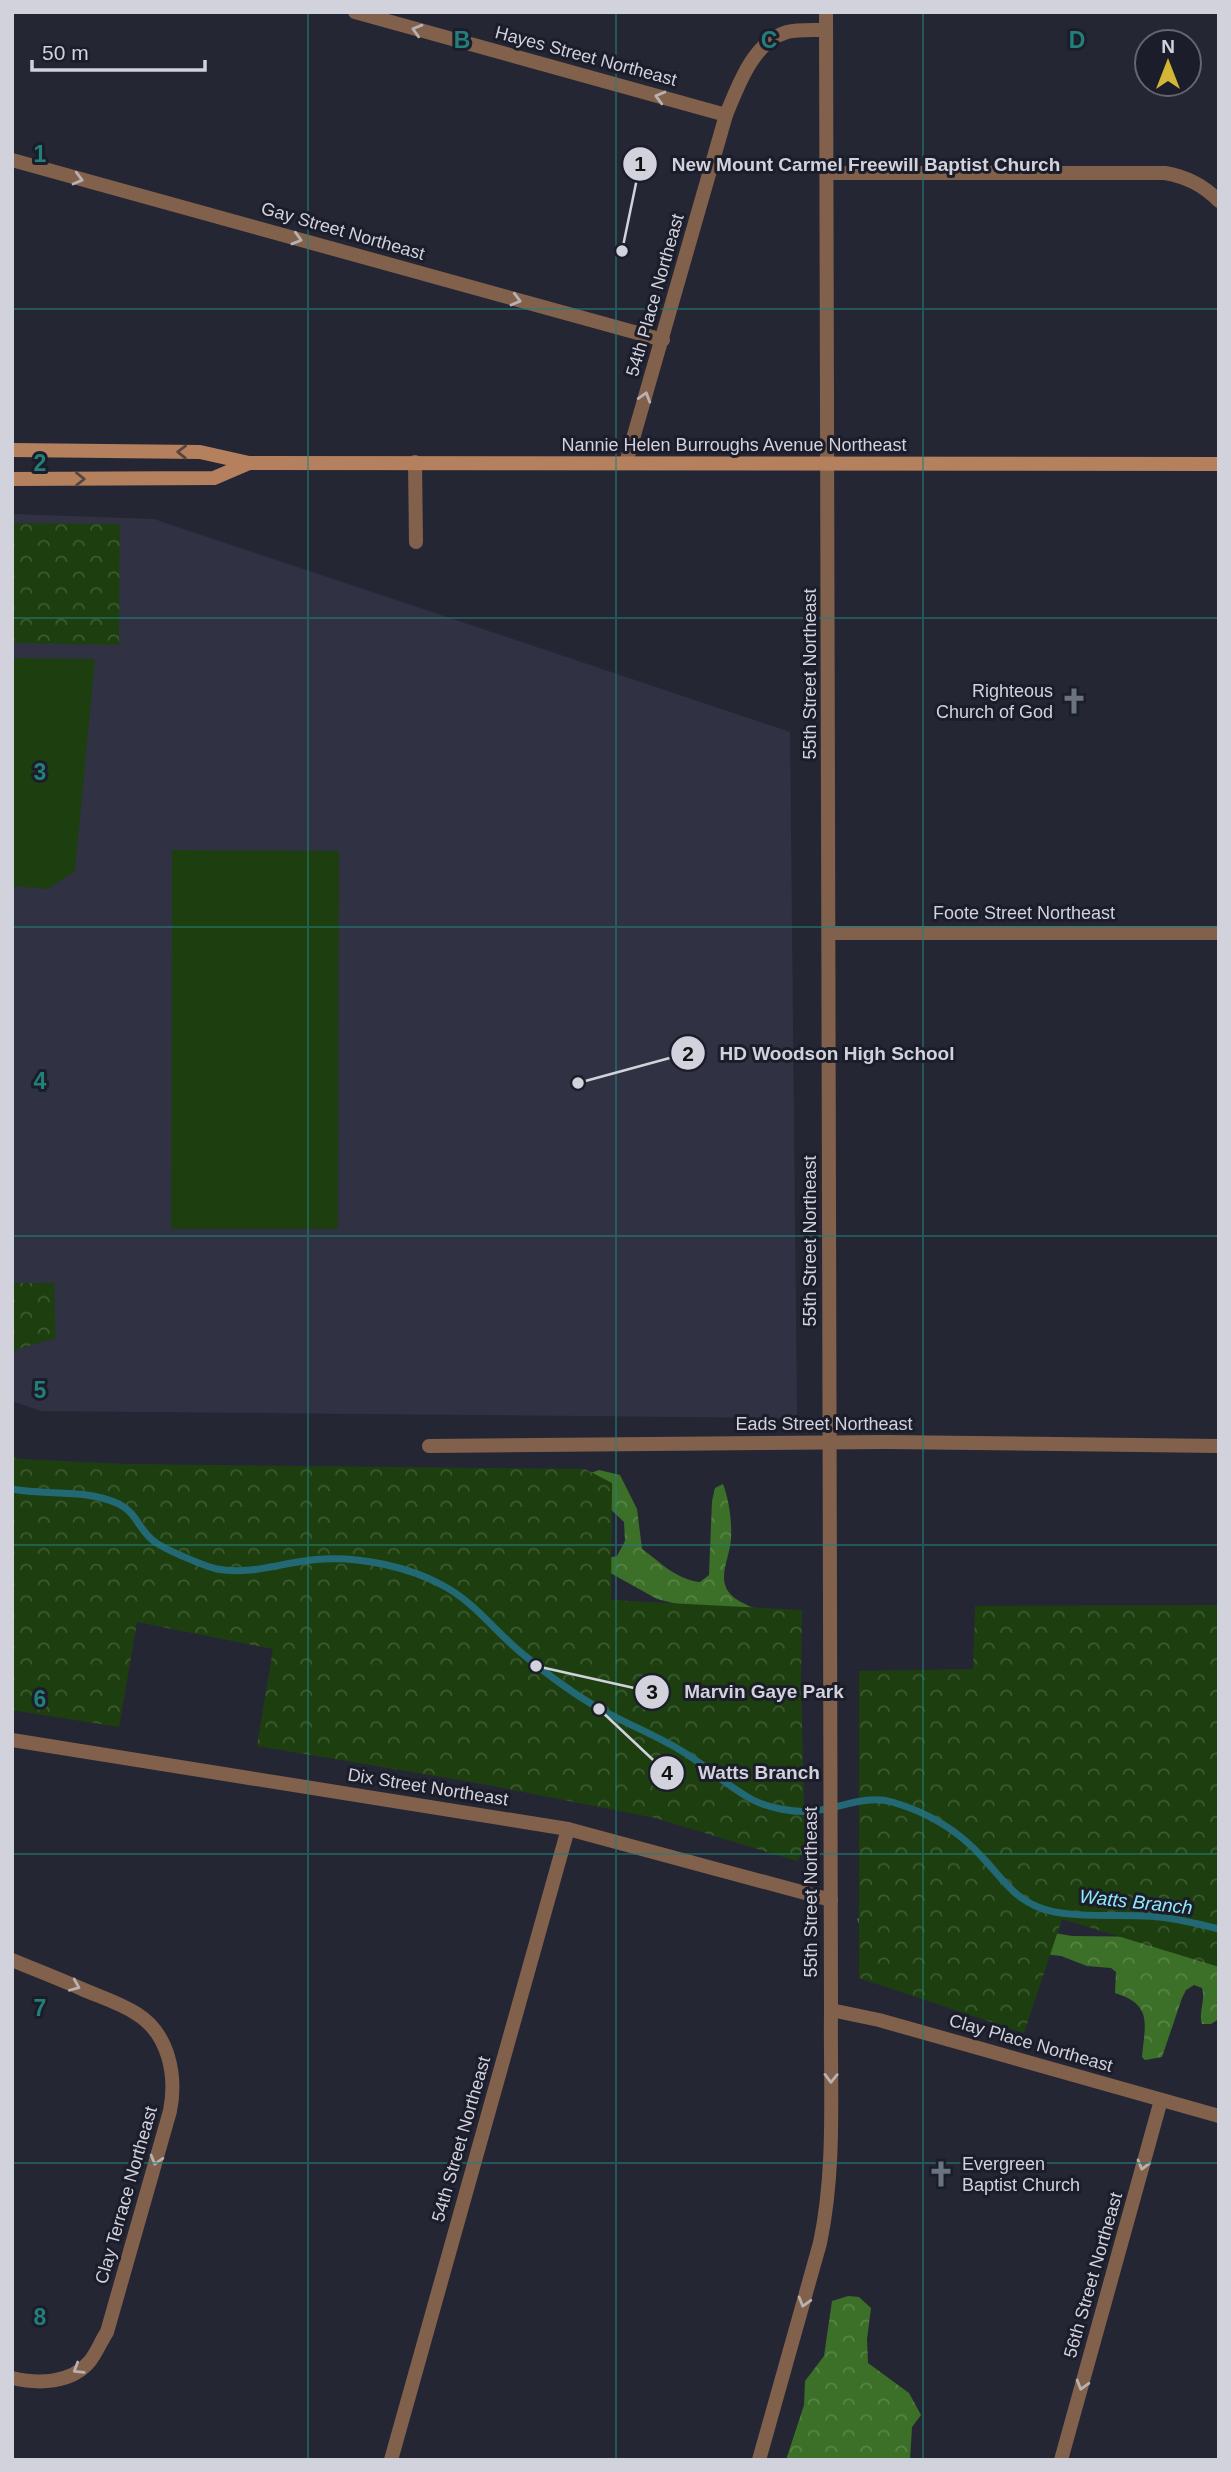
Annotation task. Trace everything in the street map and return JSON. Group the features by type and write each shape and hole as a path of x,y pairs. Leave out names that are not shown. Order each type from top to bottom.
{"main road":[{"name":"Nannie Helen Burroughs Avenue Northeast","path":"12,450 200,452 249,463 1219,464"},
{"name":"Nannie Helen Burroughs Avenue Northeast","path":"12,479 214,478 249,463"}],"street":[{"name":"Hayes Street Northeast","path":"355,12 726,115"},
{"name":"55th Street Northeast","path":"759,2460 825,2223 829,2169 831,1853 827,12"},
{"name":"54th Place Northeast","path":"626,463 726,115 745,72 773,39 789,32 825,30"},
{"name":"Gay Street Northeast","path":"12,160 663,340"},
{"path":"828,173 1165,173 1198,184 1219,201"},
{"path":"415,462 416,542"},
{"name":"Foote Street Northeast","path":"829,933 1219,933"},
{"name":"Eads Street Northeast","path":"429,1446 829,1442 1219,1446"},
{"name":"Dix Street Northeast","path":"12,1740 568,1829 831,1900"},
{"name":"54th Street Northeast","path":"391,2460 568,1829"},
{"name":"Clay Terrace Northeast","path":"12,1960 123,2007 143,2019 167,2053 173,2088 170,2111 107,2332 89,2361 75,2372 47,2382 12,2378"},
{"name":"Clay Place Northeast","path":"831,2010 879,2020 1219,2116"},
{"name":"56th Street Northeast","path":"1061,2460 1161,2100"}],"shaded area":[{"path":"12,514 154,519 790,732 797,1418 41,1411 12,1401 12,1351 55,1338 54,1283 12,1283"}],"green space":[{"path":"12,523 120,524 119,645 12,643"},
{"path":"12,659 95,659 75,871 48,889 12,886"},
{"path":"172,850 339,851 338,1229 171,1229"},
{"path":"12,1283 54,1283 56,1338 12,1351"},
{"path":"12,1456 19,1459 127,1464 585,1469 612,1483 611,1600 802,1610 805,1848 797,1861 655,1818 472,1782 257,1746 273,1649 137,1622 119,1727 12,1710"},
{"path":"599,1470 620,1475 637,1509 642,1549 676,1574 700,1582 709,1575 712,1501 715,1488 723,1484 731,1531 724,1571 725,1586 736,1599 771,1615 677,1604 657,1599 605,1570 608,1558 617,1556 625,1541 624,1522 587,1487 585,1475"},
{"path":"1217,1605 1219,1967 1062,1919 1024,2033 859,1978 859,1671 973,1669 975,1606"},
{"path":"871,1911 1072,1936 1157,1937 1219,1954 1219,2019 1211,2024 1202,2024 1202,1988 1194,1985 1186,1990 1182,1998 1162,2057 1145,2060 1142,2057 1144,2017 1136,2003 1115,1993 1116,1972 1111,1968 1087,1966 1061,1956 863,1933 857,1919"},
{"path":"848,2296 859,2297 871,2308 867,2339 868,2363 909,2393 921,2415 912,2427 910,2460 786,2460 804,2405 805,2381 824,2356 832,2301"}],"waterway":[{"name":"Watts Branch","path":"12,1489 79,1494 119,1504 130,1512 155,1542 217,1569 244,1571 311,1560 339,1559 385,1564 415,1573 442,1585 465,1600 514,1646 572,1691 602,1710 680,1750 759,1803 805,1811 862,1801 892,1802 918,1811 953,1831 974,1848 1015,1892 1038,1907 1064,1913 1166,1918 1219,1929"}],"place":[{"name":"New Mount Carmel Freewill Baptist Church","path":"622,251"},
{"name":"Righteous Church of God","path":"1074,701"},
{"name":"HD Woodson High School","path":"578,1083"},
{"name":"Marvin Gaye Park","path":"536,1666"},
{"name":"Watts Branch","path":"599,1709"},
{"name":"Evergreen Baptist Church","path":"941,2174"}]}
